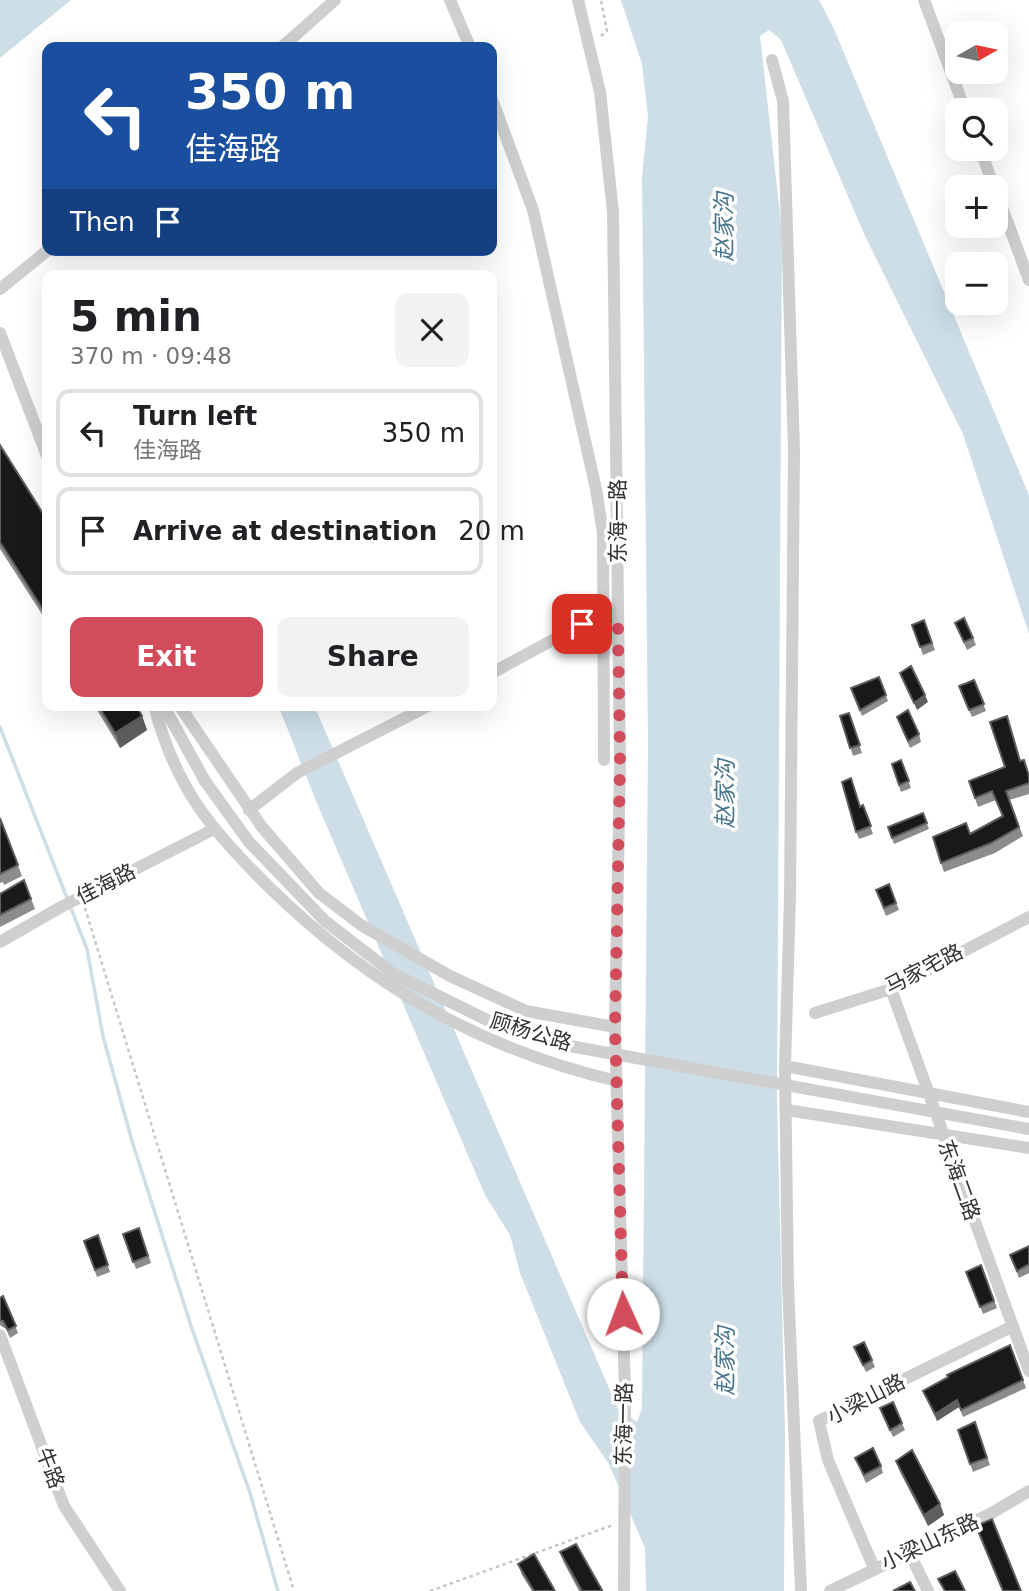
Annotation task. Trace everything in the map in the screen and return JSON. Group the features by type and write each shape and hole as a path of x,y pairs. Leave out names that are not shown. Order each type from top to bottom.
{"street":[{"path":"288,42 335,0"},
{"path":"450,0 468,42"},
{"name":"东海一路","path":"578,0 600,92 613,212 620,762 615,1027 625,1392 622,1522 624,1591"},
{"path":"924,0 961,98"},
{"path":"772,60 783,101 794,450 790,897 785,1066 788,1284 801,1591"},
{"path":"497,113 533,210 596,489 603,533 601,620 604,761"},
{"path":"1008,223 1029,279"},
{"path":"0,289 42,255"},
{"path":"0,333 42,443"},
{"path":"497,670 593,619 618,623"},
{"path":"156,711 165,747 190,795 214,830 310,927 392,989 466,1031 577,1072 617,1081"},
{"name":"顾杨公路","path":"166,711 205,781 249,842 325,921 394,974 487,1020 565,1045 1029,1129"},
{"path":"183,711 249,810 319,893 361,925 450,976 526,1011 615,1027"},
{"path":"249,810 297,773 419,711"},
{"name":"佳海路","path":"0,942 61,907 214,830"},
{"name":"马家宅路","path":"816,1013 891,989 1029,917"},
{"name":"东海二路","path":"891,989 1029,1371"},
{"path":"785,1066 1029,1112"},
{"path":"787,1110 1029,1148"},
{"name":"小梁山路","path":"874,1568 828,1460 819,1420 1013,1326"},
{"name":"牛路","path":"0,1335 64,1506 120,1591"},
{"name":"小梁山东路","path":"830,1591 855,1585 874,1568 990,1514 1029,1492"},
{"path":"909,1552 928,1591"}],"path":[{"path":"598,33 605,35 607,31 601,0"},
{"path":"81,897 294,1591"},
{"path":"430,1591 622,1522"}],"water":[{"path":"0,0 71,0 0,58"},
{"name":"赵家沟","path":"621,0 819,0 834,29 945,294 945,315 954,315 1029,495 1029,634 963,434 865,236 781,40 769,30 760,36 782,232 777,1100 785,1431 784,1591 646,1591 645,1548 609,1464 580,1422 520,1273 510,1235 485,1195 316,801 280,711 317,711 618,1409 637,1422 642,1408 648,744 642,177 648,117 642,64"}],"building":[{"path":"0,445 42,512 42,608 0,542"},
{"path":"964,618 973,638 964,642 955,623"},
{"path":"924,620 932,643 920,647 912,625"},
{"path":"911,666 925,695 914,703 900,673"},
{"path":"879,677 886,695 860,710 851,688"},
{"path":"974,680 984,704 969,710 959,686"},
{"path":"908,710 919,734 908,741 897,717"},
{"path":"102,711 139,711 142,716 115,733"},
{"path":"849,713 860,745 850,748 840,716"},
{"path":"1007,716 1020,761 1024,760 1029,776 1029,783 1006,791 1019,827 991,843 941,863 933,837 966,823 970,834 1003,816 992,791 975,798 969,781 1005,767 990,722"},
{"path":"901,760 909,781 899,785 892,764"},
{"path":"851,778 860,807 863,805 871,826 856,832 842,782"},
{"path":"923,813 927,823 892,838 888,827"},
{"path":"0,818 18,865 0,874"},
{"path":"24,880 31,899 0,915 0,894"},
{"path":"889,884 896,903 884,908 876,890"},
{"path":"139,1228 148,1256 133,1262 123,1234"},
{"path":"98,1235 108,1265 95,1270 84,1241"},
{"path":"1029,1246 1029,1264 1017,1271 1010,1255"},
{"path":"981,1265 994,1301 980,1307 966,1272"},
{"path":"3,1296 16,1326 8,1330 0,1320 0,1298"},
{"path":"864,1342 872,1360 863,1365 854,1347"},
{"path":"1010,1345 1023,1380 961,1410 957,1400 935,1414 923,1391 948,1377 947,1375"},
{"path":"893,1402 902,1423 890,1430 880,1408"},
{"path":"975,1422 987,1458 970,1464 958,1430"},
{"path":"873,1448 881,1466 864,1475 855,1458"},
{"path":"912,1450 940,1504 924,1515 896,1461"},
{"path":"992,1519 1021,1591 1003,1591 976,1526"},
{"path":"576,1544 601,1591 582,1591 560,1552"},
{"path":"534,1554 555,1591 534,1591 518,1564"},
{"path":"955,1571 965,1591 945,1591 938,1579"},
{"path":"910,1582 915,1591 893,1591"}],"waterway":[{"path":"0,727 87,949 103,1036 132,1141 192,1329 250,1493 278,1591"}],"route":[{"path":"582,624 593,619 618,623 620,762 615,1027 623,1314"}]}
